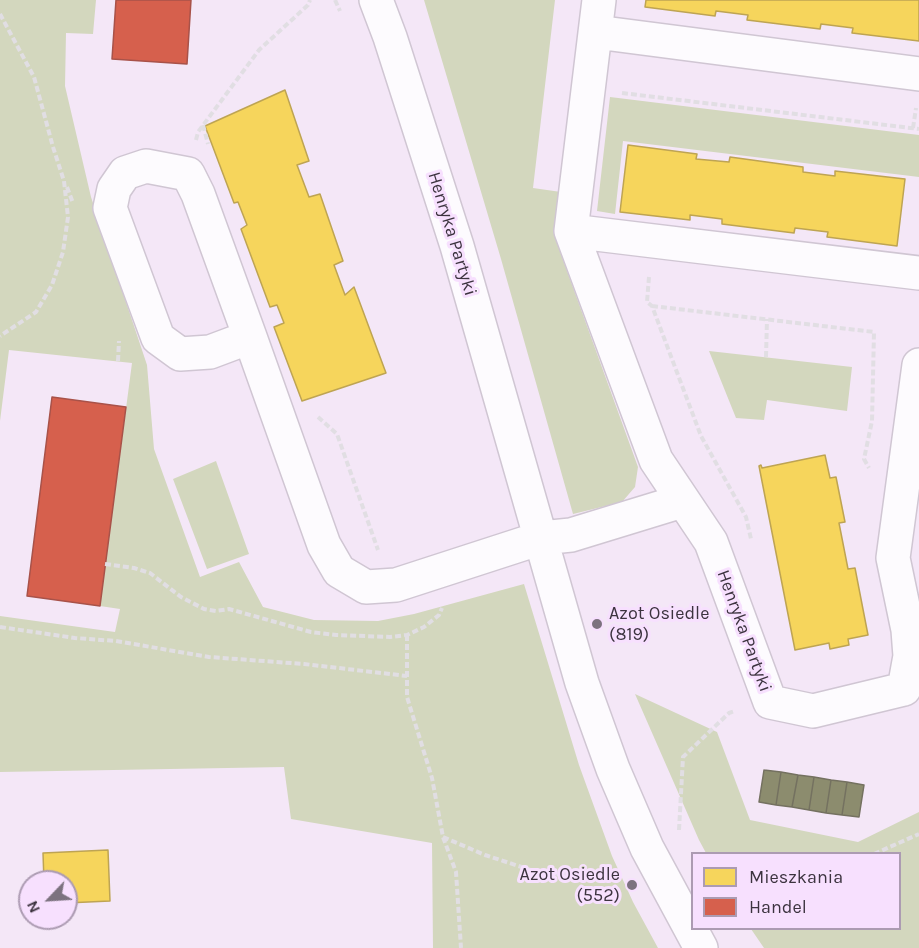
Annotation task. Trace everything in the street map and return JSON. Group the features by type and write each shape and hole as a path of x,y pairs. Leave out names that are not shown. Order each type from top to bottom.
{"street":[{"name":"Henryka Partyki","path":"376,0 457,246 582,683 613,769 658,868 691,929"},
{"name":"Henryka Partyki","path":"599,0 572,231 656,460 711,542 770,702 813,711 912,680 908,630 892,558 919,365"},
{"path":"596,32 919,74"},
{"path":"250,337 210,352 180,354 158,338 110,208 114,189 125,172 146,166 189,174 198,194 250,337 324,545 339,571 366,587 396,585 541,538 571,535 682,501"},
{"path":"572,231 919,273"},
{"name":"Henryka Partyki","path":"691,930 701,948"}],"path":[{"path":"189,174 198,132 259,50 310,0"},
{"path":"0,14 34,76 64,181 68,217 63,252 52,285 36,312 0,336"},
{"path":"617,92 919,129"},
{"path":"751,539 746,517 701,436 652,306 874,332 872,421 864,459 874,478"},
{"path":"766,357 767,319"},
{"path":"310,411 338,435 378,551"},
{"path":"105,564 150,573 181,597 204,609 216,611 229,609 311,632 336,636 390,637 407,635 424,627 439,615 462,564"},
{"path":"0,627 75,638 116,641 209,657 304,664 407,676"},
{"path":"407,635 407,697 432,778 443,837 456,872 461,948"},
{"path":"678,839 683,757 729,713 770,702"},
{"path":"878,852 919,834"},
{"path":"443,837 485,855 540,873 636,879 658,868"}],"green space":[{"path":"0,0 96,0 93,34 66,33 65,86 91,197 147,365 154,449 200,577 239,562 263,607 314,620 378,621 414,614 524,584 579,765 612,856 658,948 433,948 432,843 291,819 284,767 0,772 0,616 115,632 120,609 100,606 132,363 9,350 0,421"},
{"path":"424,0 555,0 533,188 561,192 557,243 638,467 635,487 622,502 573,514 501,259"},
{"path":"610,97 919,135 919,177 623,141 615,214 597,211"},
{"path":"709,351 852,367 847,411 767,400 764,420 736,418"},
{"path":"216,461 249,554 207,569 173,479"},
{"path":"635,694 717,732 750,820 858,842 919,812 919,948 764,948 752,930 901,930 901,852 705,852"}],"building: Mieszkania":[{"path":"646,0 919,0 919,41 852,33 853,28 821,24 820,29 747,20 748,15 716,11 715,16 645,7"},
{"path":"285,90 309,161 297,165 309,197 320,194 343,261 334,265 345,295 354,287 386,373 302,401 274,327 284,323 277,305 270,307 241,229 247,225 238,202 234,203 205,126"},
{"path":"628,145 697,154 696,159 729,162 730,157 803,167 803,172 835,176 835,171 905,179 897,246 827,237 828,232 795,228 794,233 722,224 722,219 690,215 690,220 620,212"},
{"path":"825,455 830,478 836,477 845,522 839,523 848,569 855,568 868,635 848,639 849,645 830,649 829,643 795,650 759,466 761,465 762,468"},
{"path":"108,850 110,901 78,902 78,870 44,870 43,853"}],"building: Handel":[{"path":"116,0 191,0 187,64 112,59"},
{"path":"52,397 126,407 100,606 27,596"}],"building: Przemysł":[{"path":"764,770 781,772 776,805 759,802"},
{"path":"781,772 798,775 792,807 776,805"},
{"path":"798,775 814,777 809,810 792,807"},
{"path":"814,777 831,780 826,813 809,810"},
{"path":"831,780 847,782 842,815 826,813"},
{"path":"847,782 864,785 859,817 842,815"}],"place":[{"name":"Azot Osiedle (819)","path":"597,624"},
{"name":"Azot Osiedle (552)","path":"632,885"}]}
